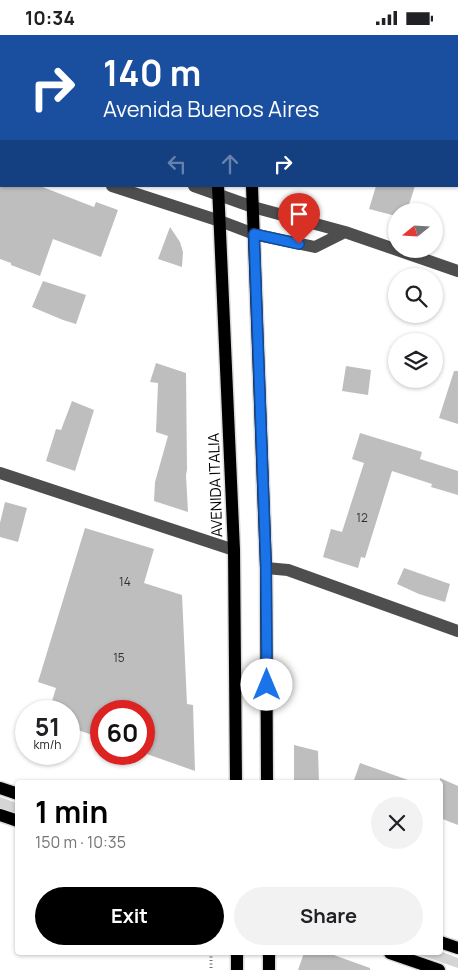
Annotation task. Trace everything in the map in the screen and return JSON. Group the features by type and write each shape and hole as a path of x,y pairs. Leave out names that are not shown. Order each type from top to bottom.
{"main road":[{"path":"252,187 266,567 267,780"},
{"name":"AVENIDA ITALIA","path":"218,191 234,550 236,780"},
{"path":"0,788 15,793"},
{"path":"0,815 15,820"},
{"path":"443,943 458,948"},
{"path":"237,955 237,970"},
{"path":"269,955 269,970"},
{"path":"396,955 439,970"}],"street":[{"path":"115,187 254,234 314,247 345,232"},
{"path":"199,187 218,191 252,207 345,232 458,271"},
{"path":"0,473 234,550"},
{"path":"266,567 288,570 458,631"}],"path":[{"path":"211,955 211,970"}],"shaded area":[{"path":"0,797 15,802 15,813 0,808"},
{"path":"443,952 458,958 458,968 420,955 443,955"}],"building":[{"path":"0,187 43,187 94,207 96,202 118,210 101,257 53,239 40,276 0,259"},
{"path":"376,187 415,187 410,203 388,203 388,214 369,209"},
{"path":"170,227 180,242 183,252 182,267 158,259"},
{"path":"43,281 86,295 76,324 32,307"},
{"path":"156,363 186,373 188,512 154,501 155,482 168,436 156,432 158,383 150,382"},
{"path":"346,366 371,370 368,395 342,391"},
{"path":"454,371 458,371 458,424 439,418"},
{"path":"72,401 94,410 75,471 46,461 56,429 61,430"},
{"path":"360,433 422,452 420,459 458,471 458,495 431,487 432,484 392,471 365,558 361,557 358,568 323,557 331,529 342,532 364,463 352,459"},
{"path":"5,502 27,508 18,542 0,537 0,523"},
{"path":"85,528 154,549 144,583 182,595 187,704 193,705 195,771 155,757 155,700 90,700 90,734 80,731 80,700 52,700 56,688 38,682"},
{"path":"404,568 450,584 445,602 419,594 397,584"},
{"path":"294,745 318,751 319,780 294,780"},
{"path":"360,763 408,780 354,780"},
{"path":"440,778 458,786 458,825 443,819 443,780 440,780"},
{"path":"303,955 334,955 370,968 370,970 298,970"}],"route":[{"path":"267,685 266,567 254,234 299,244"}]}
